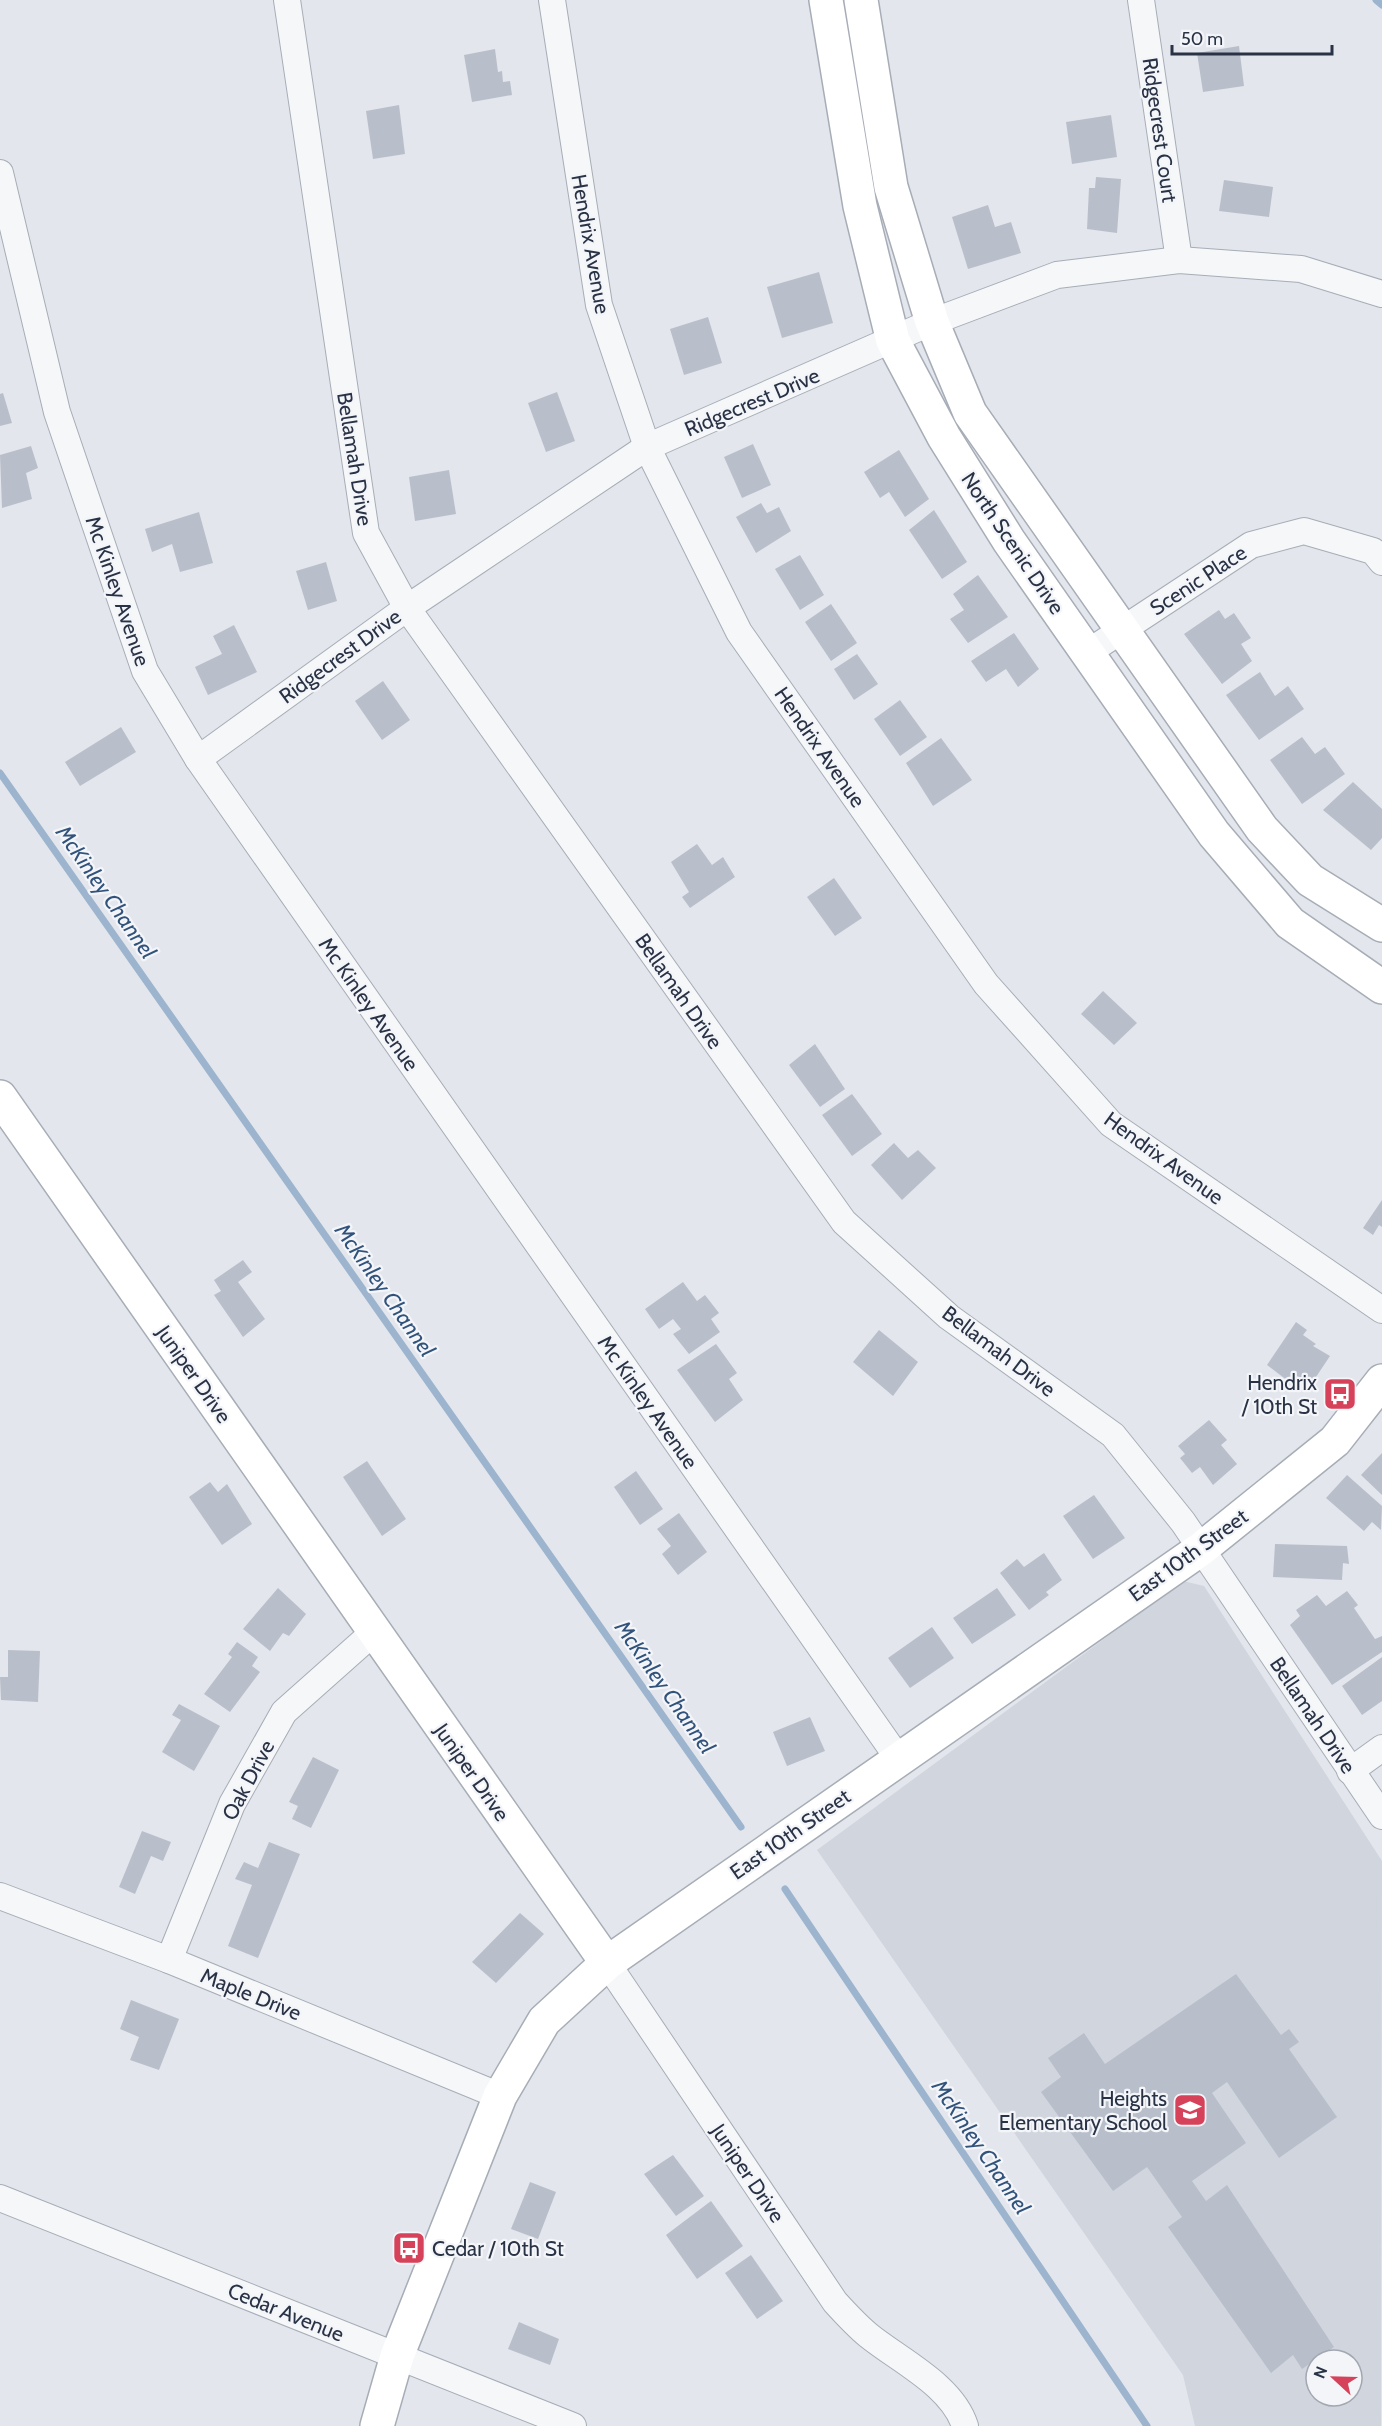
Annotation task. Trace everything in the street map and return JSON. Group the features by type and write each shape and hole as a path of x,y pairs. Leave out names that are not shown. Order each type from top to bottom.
{"main road":[{"name":"North Scenic Drive","path":"826,0 860,206 893,341 944,437 997,522 1214,834 1290,923 1382,987"},
{"name":"North Scenic Drive","path":"861,0 891,187 932,322 970,413 1262,829 1310,880 1382,926"},
{"name":"Juniper Drive","path":"0,1097 607,1963"},
{"name":"East 10th Street","path":"377,2426 397,2356 500,2096 544,2021 607,1963 1201,1549 1335,1441 1382,1381"}],"street":[{"name":"Bellamah Drive","path":"287,0 366,533 407,608 844,1222 949,1317 1113,1435 1183,1522 1382,1816"},
{"name":"Hendrix Avenue","path":"552,0 599,305 647,447 739,632 986,984 1112,1124 1382,1310"},
{"name":"Ridgecrest Court","path":"1141,0 1179,260"},
{"name":"Mc Kinley Avenue","path":"0,172 57,412 145,671 198,759 898,1758"},
{"name":"Ridgecrest Drive","path":"198,759 407,608 647,447 932,322 1057,275 1179,260 1301,269 1382,294"},
{"name":"Scenic Place","path":"1087,653 1251,545 1304,531 1373,551 1382,562"},
{"name":"Oak Drive","path":"169,1960 232,1804 284,1712 374,1632"},
{"path":"1350,1771 1382,1748"},
{"name":"Maple Drive","path":"0,1896 169,1960 500,2096"},
{"name":"Juniper Drive","path":"607,1963 835,2302 867,2334 930,2382 960,2410 965,2426"},
{"name":"Cedar Avenue","path":"0,2198 573,2426"}],"shaded area":[{"name":"Heights Elementary School","path":"1183,1581 1204,1586 1382,1861 1381,2426 1195,2426 1183,2375 817,1850"}],"building":[{"path":"1239,46 1244,86 1203,92 1197,53"},
{"path":"495,49 498,72 502,71 503,82 510,81 512,95 472,102 464,55"},
{"path":"399,105 405,154 373,159 366,111"},
{"path":"1111,115 1117,157 1072,164 1066,122"},
{"path":"1096,177 1121,179 1117,233 1087,229 1089,188 1095,188"},
{"path":"1224,180 1273,187 1269,217 1219,211"},
{"path":"988,205 995,227 1011,222 1021,253 968,269 952,217"},
{"path":"819,272 833,323 782,338 767,287"},
{"path":"708,317 722,363 684,375 670,329"},
{"path":"557,392 575,441 546,452 528,403"},
{"path":"3,393 12,423 0,426 0,394"},
{"path":"753,444 771,485 742,498 724,457"},
{"path":"31,446 38,468 26,473 32,499 2,508 0,455"},
{"path":"899,450 929,499 905,517 889,492 880,498 864,472"},
{"path":"449,470 456,514 415,521 409,477"},
{"path":"761,503 767,513 779,507 791,531 756,553 736,517"},
{"path":"934,510 967,562 942,579 909,530"},
{"path":"199,512 213,563 180,572 172,544 152,552 145,529"},
{"path":"800,555 824,595 800,610 775,569"},
{"path":"326,562 337,601 308,610 296,571"},
{"path":"978,575 1008,617 968,643 950,619 964,610 953,594"},
{"path":"831,604 857,643 831,661 805,622"},
{"path":"1219,610 1225,619 1234,613 1251,638 1241,644 1252,661 1222,684 1184,634"},
{"path":"234,625 257,672 208,695 195,667 222,654 213,636"},
{"path":"1014,633 1039,669 1018,687 1006,669 986,682 971,661"},
{"path":"857,654 878,684 854,700 834,669"},
{"path":"1260,672 1275,696 1288,686 1304,709 1259,740 1226,695"},
{"path":"383,681 410,720 382,740 355,701"},
{"path":"900,700 927,737 900,756 874,719"},
{"path":"121,727 136,752 80,786 65,762"},
{"path":"1302,737 1315,754 1325,747 1345,774 1302,804 1270,760"},
{"path":"941,738 972,780 933,806 906,763"},
{"path":"1353,782 1382,809 1382,838 1371,850 1323,810"},
{"path":"697,844 712,865 723,857 735,877 690,908 682,897 689,892 671,862"},
{"path":"834,878 862,918 835,936 807,897"},
{"path":"1103,991 1137,1023 1114,1045 1081,1014"},
{"path":"815,1044 845,1089 820,1107 789,1065"},
{"path":"852,1094 882,1134 852,1156 822,1115"},
{"path":"894,1143 908,1158 918,1150 936,1168 902,1200 871,1165"},
{"path":"1382,1200 1382,1227 1379,1225 1373,1235 1363,1228"},
{"path":"243,1260 252,1272 238,1282 265,1319 243,1337 214,1295 221,1291 214,1280"},
{"path":"683,1282 697,1301 705,1295 719,1313 711,1319 720,1332 689,1354 673,1334 681,1329 673,1319 659,1329 645,1309"},
{"path":"1296,1322 1307,1330 1303,1335 1316,1344 1313,1346 1330,1356 1310,1386 1294,1374 1288,1381 1267,1365"},
{"path":"879,1330 918,1362 893,1396 853,1362"},
{"path":"716,1344 737,1373 729,1379 743,1400 715,1422 677,1370"},
{"path":"1209,1420 1227,1440 1221,1445 1237,1464 1213,1485 1200,1467 1192,1473 1180,1458 1185,1454 1178,1446"},
{"path":"1382,1453 1382,1495 1361,1475"},
{"path":"367,1461 406,1519 382,1536 343,1477"},
{"path":"636,1471 663,1509 640,1525 614,1487"},
{"path":"1347,1475 1382,1506 1381,1530 1372,1522 1364,1531 1326,1498"},
{"path":"210,1482 218,1492 227,1484 252,1524 222,1545 189,1497"},
{"path":"1094,1495 1125,1538 1093,1559 1063,1516"},
{"path":"679,1513 707,1552 678,1575 662,1554 671,1546 657,1529"},
{"path":"1275,1544 1347,1546 1349,1564 1343,1563 1342,1580 1273,1577"},
{"path":"1044,1553 1062,1580 1046,1592 1049,1595 1029,1610 1000,1573 1017,1559 1024,1567"},
{"path":"278,1588 306,1614 289,1636 283,1633 270,1651 243,1629"},
{"path":"997,1588 1016,1615 972,1644 953,1618"},
{"path":"1347,1591 1358,1605 1354,1608 1375,1639 1382,1636 1382,1652 1332,1685 1290,1625 1300,1616 1296,1610 1317,1595 1326,1606"},
{"path":"932,1627 954,1658 910,1688 888,1658"},
{"path":"237,1642 258,1657 252,1666 260,1672 230,1712 204,1694 232,1657 228,1654"},
{"path":"8,1650 40,1651 38,1702 1,1700 0,1677 8,1677"},
{"path":"1382,1657 1382,1701 1362,1715 1342,1686"},
{"path":"179,1704 220,1726 194,1771 162,1752 181,1720 172,1715"},
{"path":"810,1717 825,1751 787,1766 773,1732"},
{"path":"313,1757 339,1770 311,1828 292,1819 298,1806 289,1802"},
{"path":"142,1831 171,1842 163,1861 151,1856 135,1894 119,1887"},
{"path":"269,1842 300,1854 258,1958 228,1946 252,1885 235,1879 244,1862 258,1868"},
{"path":"520,1913 544,1934 496,1983 472,1962"},
{"path":"1236,1974 1281,2035 1289,2029 1299,2042 1289,2049 1337,2117 1279,2158 1227,2082 1212,2093 1246,2143 1192,2181 1206,2201 1227,2185 1334,2347 1304,2348 1304,2368 1302,2369 1293,2355 1271,2373 1168,2227 1182,2217 1147,2167 1113,2191 1041,2092 1061,2077 1048,2058 1084,2033 1105,2064"},
{"path":"131,2000 179,2019 159,2070 130,2060 139,2037 120,2029"},
{"path":"673,2155 704,2196 676,2216 644,2174"},
{"path":"530,2182 556,2192 538,2239 511,2229"},
{"path":"711,2201 743,2246 697,2279 666,2235"},
{"path":"751,2255 783,2301 757,2319 725,2273"},
{"path":"519,2322 559,2339 550,2365 508,2349"}],"waterway":[{"path":"1376,0 1382,5"},
{"name":"McKinley Channel","path":"0,773 741,1827"},
{"name":"McKinley Channel","path":"785,1889 1147,2426"}],"place":[{"name":"Hendrix / 10th St","path":"1340,1394"},
{"name":"Heights Elementary School","path":"1190,2110"},
{"name":"Cedar / 10th St","path":"409,2248"}]}
